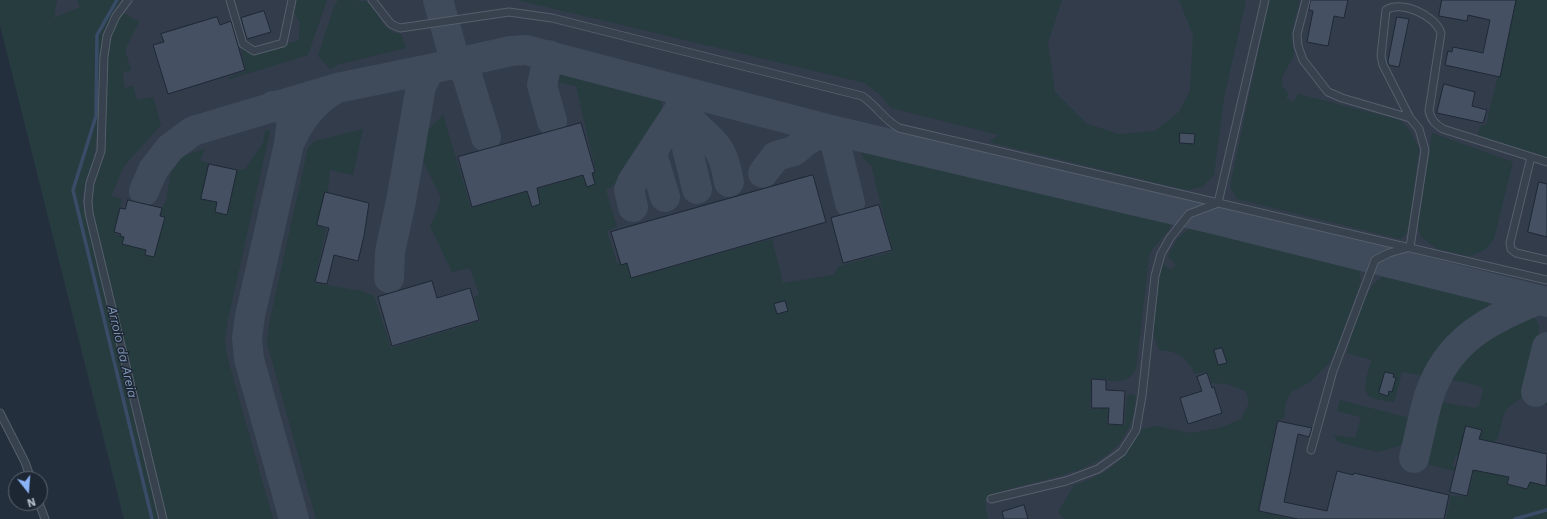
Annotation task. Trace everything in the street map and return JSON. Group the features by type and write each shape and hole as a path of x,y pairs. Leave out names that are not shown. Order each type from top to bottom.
{"lane":[{"path":"128,0 116,16 107,36 104,56 101,151 90,183 88,201 91,221 163,519"},
{"path":"230,0 243,44 254,51 283,43 292,0"},
{"path":"372,0 391,24 400,28 509,12 552,18 862,96 872,102 890,123 899,128 1547,280"},
{"path":"1218,203 1265,0"},
{"path":"1306,0 1296,34 1298,46 1303,60 1324,88 1328,92 1342,98 1410,118"},
{"path":"1410,247 1425,150 1419,130 1410,118 1383,65 1381,56 1386,10 1390,5 1397,3 1415,7 1436,22 1441,33 1429,111 1435,124 1442,129 1547,162"},
{"path":"1531,157 1510,243 1511,249 1516,253 1547,260"},
{"path":"991,499 1066,481 1098,469 1122,452 1136,430 1142,396 1155,276 1161,254 1170,238 1190,214 1218,203"},
{"path":"1311,450 1333,371 1375,260 1389,253 1410,247"},
{"path":"0,413 28,471"}],"shaded area":[{"path":"0,0 1547,0 1547,519 124,519 0,25"}],"green space":[{"path":"0,0 57,0 54,18 80,7 77,0 121,0 111,16 105,32 101,50 96,142 82,202 158,519 124,519 0,25"},
{"path":"294,0 327,0 308,55 230,79 227,78 246,71 241,48 249,53 259,53 299,40 300,23 294,12"},
{"path":"338,0 367,2 375,9 388,29 401,34 406,48 340,64 330,69 318,56 334,7"},
{"path":"517,0 1062,0 1048,43 1055,92 1087,124 1119,134 1155,131 1179,112 1190,91 1193,35 1179,0 1246,0 1224,98 1214,175 1202,187 1185,190 989,142 999,135 891,108 879,94 865,83"},
{"path":"1269,0 1300,0 1291,34 1294,56 1282,77 1282,86 1289,94 1286,98 1293,102 1298,94 1400,120 1411,132 1419,149 1409,225 1406,234 1400,239 1237,199 1230,187"},
{"path":"1516,0 1547,0 1547,157 1482,137 1478,134 1480,126 1486,125"},
{"path":"122,12 139,22 125,50 131,70 123,72 124,88 133,86 137,100 153,97 161,125 124,166 111,196 122,199 114,234 153,246 162,208 166,201 173,159 205,149 200,160 209,164 201,199 217,202 215,212 227,215 237,170 245,169 263,143 265,130 270,131 227,324 225,341 227,356 273,519 167,519 92,214 92,187 104,146 107,57 114,24"},
{"path":"560,66 660,94 662,103 661,114 657,126 645,150 624,177 606,190 617,227 607,231 617,263 626,261 632,278 772,239 783,283 833,275 839,266 893,252 871,165 862,155 863,146 1169,220 1170,228 1152,250 1149,257 1136,368 1129,378 1122,380 1110,381 1107,379 1091,378 1090,409 1099,410 1099,397 1110,397 1107,425 1125,425 1127,395 1133,394 1136,397 1130,425 1118,445 1100,459 1080,469 1057,477 1009,489 986,498 985,504 988,519 316,519 267,343 269,324 308,148 315,141 363,129 353,175 330,170 328,191 318,226 326,229 314,283 362,291 374,296 391,348 481,321 474,297 479,295 470,268 452,272 430,226 437,212 441,198 418,151 427,131 443,115 471,208 596,172 576,86 553,81 557,67"},
{"path":"1432,133 1513,162 1494,239 1486,249 1470,256 1437,249 1421,237 1418,226"},
{"path":"1190,228 1200,228 1358,265 1361,281 1336,350 1328,364 1311,381 1290,393 1285,405 1284,418 1277,420 1258,511 1291,519 1064,519 1058,512 1074,485 1097,476 1114,465 1122,458 1142,429 1157,426 1189,433 1220,428 1241,419 1249,403 1246,391 1227,384 1212,383 1207,371 1195,374 1185,359 1177,353 1159,350 1153,333 1158,274 1163,264 1171,270 1176,265 1168,256 1178,238"},
{"path":"1439,262 1547,287 1547,297 1452,274"},
{"path":"1390,273 1495,298 1496,311 1477,322 1450,344 1426,376 1402,372 1394,402 1369,396 1366,389 1366,384 1372,360 1347,353 1361,307 1366,296 1381,278"},
{"path":"1526,314 1536,319 1539,326 1539,338 1525,394 1507,409 1503,417 1498,438 1494,442 1486,472 1509,477 1507,484 1527,489 1530,482 1546,486 1547,481 1547,519 1446,519 1451,496 1468,497 1476,461 1456,455 1452,466 1455,467 1454,471 1422,463 1436,401 1475,408 1479,406 1483,390 1481,386 1443,378 1458,357 1478,338 1502,322"},
{"path":"1547,366 1547,406 1542,396"},
{"path":"1340,400 1409,418 1402,445 1377,452 1338,442 1333,435 1355,438 1361,417 1337,411"}],"building":[{"path":"1311,0 1348,0 1344,18 1334,16 1328,46 1307,42 1313,11 1309,10"},
{"path":"1442,0 1516,0 1500,77 1445,65 1448,51 1452,52 1453,47 1483,53 1490,20 1468,15 1467,21 1439,16"},
{"path":"264,11 271,32 247,39 241,18"},
{"path":"217,17 220,25 231,21 245,70 168,94 153,45 164,42 161,34"},
{"path":"1397,17 1409,19 1399,67 1389,65 1388,62"},
{"path":"1444,84 1475,92 1472,106 1487,110 1483,123 1437,113"},
{"path":"581,123 595,172 592,173 595,184 587,187 583,175 537,188 540,204 532,207 527,191 472,207 458,157"},
{"path":"1180,133 1195,134 1194,144 1180,143"},
{"path":"209,164 237,170 227,215 215,212 217,202 201,199"},
{"path":"813,175 826,222 631,278 627,263 621,265 611,232"},
{"path":"1539,182 1547,184 1547,237 1528,232"},
{"path":"325,192 369,203 364,236 358,261 334,255 327,284 315,282 329,228 317,225"},
{"path":"128,200 162,208 160,216 165,217 154,257 145,255 146,250 122,244 124,237 120,236 121,234 114,232 120,208 125,209"},
{"path":"879,205 892,250 843,263 831,218"},
{"path":"432,281 437,298 470,288 479,320 392,346 378,297"},
{"path":"785,301 788,311 777,314 774,304"},
{"path":"1222,348 1227,363 1218,365 1214,350"},
{"path":"1385,372 1394,374 1393,377 1396,378 1392,392 1389,391 1388,396 1379,393"},
{"path":"1207,373 1212,388 1214,387 1222,413 1188,424 1180,398 1202,391 1197,377"},
{"path":"1092,379 1106,380 1106,390 1125,391 1123,425 1108,424 1109,408 1092,408"},
{"path":"1278,421 1312,428 1309,437 1298,434 1284,502 1327,511 1337,471 1353,475 1354,473 1449,495 1444,519 1298,519 1259,511"},
{"path":"1466,426 1482,430 1479,439 1547,454 1546,486 1530,482 1527,489 1507,484 1509,477 1473,470 1467,496 1450,492"},
{"path":"1024,505 1028,519 1004,519 1002,512"}],"waterway":[{"name":"Arroio da Areia","path":"117,0 97,35 96,116 73,190 152,519"},
{"path":"1515,519 1547,510"}],"taxiway":[{"path":"438,0 454,57 462,62"},
{"path":"144,191 153,170 170,148 193,131 337,88 511,51 526,50 827,129 1213,219 1547,302"},
{"path":"549,55 542,85 552,121"},
{"path":"454,57 451,64 458,66 466,72 486,137"},
{"path":"389,278 390,252 401,201 421,86 430,69"},
{"path":"273,106 286,111 291,119 289,144 306,114 332,91"},
{"path":"693,95 685,101 686,110 693,123 716,145 722,155 729,182"},
{"path":"633,207 629,190 632,182 685,101"},
{"path":"681,107 681,123 697,189"},
{"path":"763,173 776,156 794,151 806,141 827,129 836,146 850,203"},
{"path":"289,144 250,316 247,338 249,359 294,519"},
{"path":"654,150 653,157 665,197"},
{"path":"1414,458 1429,396 1437,377 1447,361 1458,347 1471,335 1502,316 1537,300"},
{"path":"1536,392 1547,347"}]}
